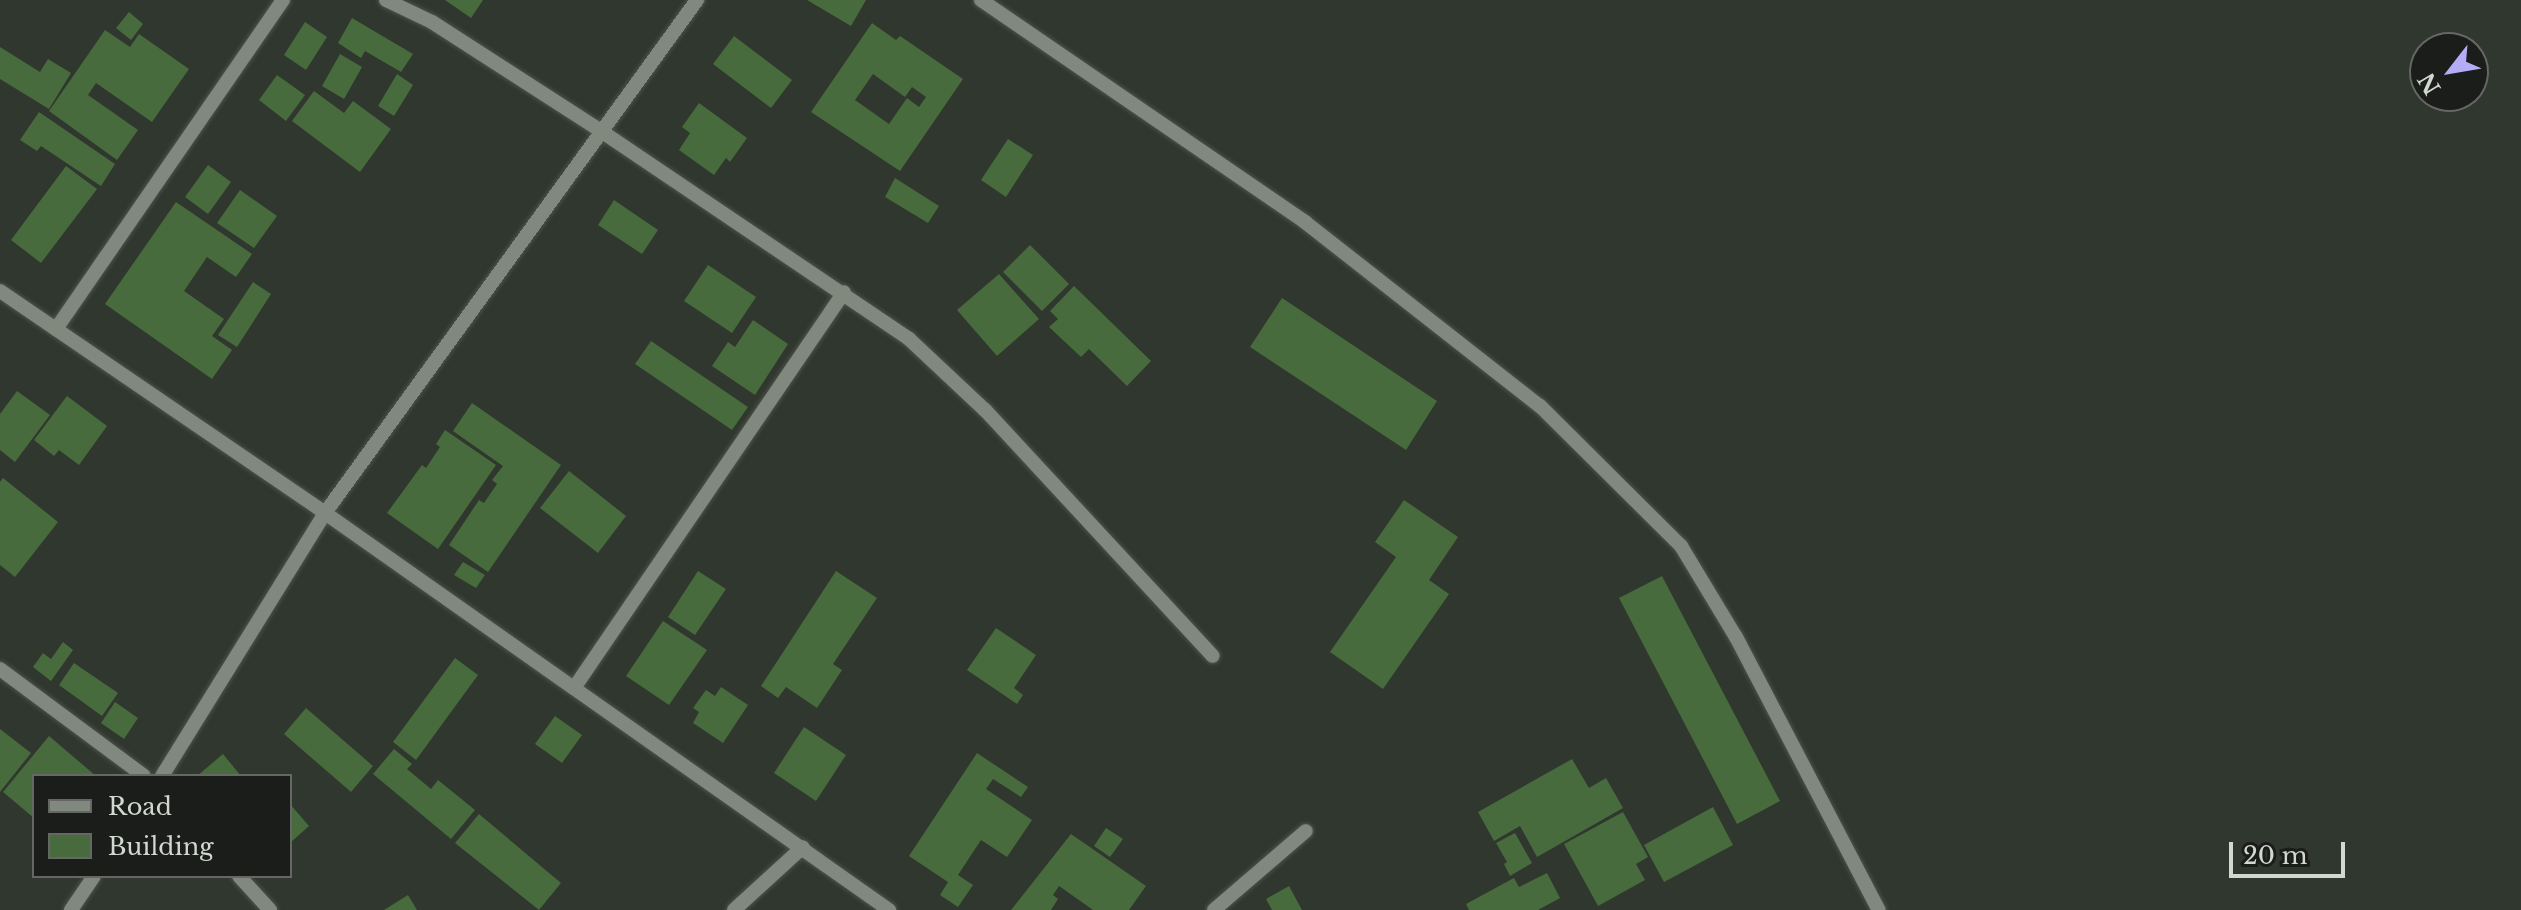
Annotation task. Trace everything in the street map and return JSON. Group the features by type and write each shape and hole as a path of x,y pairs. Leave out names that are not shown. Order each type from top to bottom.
{"street":[{"path":"56,329 283,0"},
{"path":"386,0 432,22 601,131 844,292 909,339 985,410 1213,656"},
{"path":"163,774 325,513 697,0"},
{"path":"981,0 1305,222 1540,406 1681,546 1736,637 1879,910"},
{"path":"0,291 325,513 889,910"},
{"path":"574,688 844,292"},
{"path":"0,669 141,774"},
{"path":"1214,910 1306,831"},
{"path":"734,910 803,847"},
{"path":"71,910 93,878"},
{"path":"241,878 270,910"}],"building":[{"path":"445,0 483,0 471,18"},
{"path":"807,0 866,0 851,26"},
{"path":"129,12 143,24 131,40 116,28"},
{"path":"352,18 413,54 401,72 365,51 361,58 338,43"},
{"path":"305,22 327,37 306,70 284,55"},
{"path":"872,23 896,40 900,36 963,79 900,171 811,112","holes":["873,74 905,97 912,87 926,97 919,107 907,98 889,124 855,100"]},
{"path":"105,30 130,47 139,34 189,69 152,122 96,83 88,95 138,130 117,160 49,111"},
{"path":"734,36 792,80 771,108 713,64"},
{"path":"0,47 40,72 48,59 71,73 49,109 0,79"},
{"path":"340,54 362,67 344,99 322,86"},
{"path":"397,74 413,85 394,116 378,106"},
{"path":"277,75 305,95 286,121 259,100"},
{"path":"314,91 344,113 353,101 391,129 360,172 292,121"},
{"path":"699,103 747,138 730,162 726,158 714,175 679,150 690,133 682,127"},
{"path":"39,112 115,164 101,186 41,146 37,151 20,140"},
{"path":"1008,139 1033,155 1006,197 981,180"},
{"path":"208,165 231,182 208,214 185,197"},
{"path":"66,166 97,189 41,263 11,240"},
{"path":"895,178 939,206 928,223 885,197"},
{"path":"240,190 277,216 254,248 217,223"},
{"path":"614,200 658,230 642,254 598,225"},
{"path":"176,202 252,254 236,277 207,257 184,291 224,319 212,336 232,350 212,379 105,304"},
{"path":"1030,245 1069,284 1042,311 1003,272"},
{"path":"708,265 756,297 732,333 684,301"},
{"path":"999,274 1039,319 997,356 957,310"},
{"path":"253,282 271,294 237,347 218,335"},
{"path":"1074,286 1151,361 1127,386 1089,349 1081,357 1049,327 1058,319 1050,311"},
{"path":"1282,298 1437,401 1406,450 1250,347"},
{"path":"753,320 788,344 755,395 712,366 728,342 735,347"},
{"path":"651,341 748,407 732,430 635,364"},
{"path":"17,391 50,415 15,462 0,450 0,414"},
{"path":"67,396 107,426 79,465 59,450 54,456 34,440"},
{"path":"472,403 561,465 488,572 449,545 479,500 484,503 497,484 492,480 503,466 453,431"},
{"path":"445,430 496,465 438,549 387,513 422,465 426,468 440,447 436,444"},
{"path":"569,471 626,516 598,553 540,508"},
{"path":"3,478 58,522 15,577 0,565 0,482"},
{"path":"1404,500 1458,537 1429,580 1449,594 1383,689 1330,652 1396,557 1375,542"},
{"path":"463,562 485,575 476,588 454,575"},
{"path":"698,571 726,589 695,635 668,617"},
{"path":"836,571 877,598 833,664 842,670 817,708 786,687 778,698 761,686"},
{"path":"1662,576 1780,801 1737,824 1619,598"},
{"path":"663,621 707,650 669,705 626,676"},
{"path":"996,628 1036,655 1014,688 1023,695 1017,704 967,670"},
{"path":"63,642 73,650 51,681 33,667 43,653 51,659"},
{"path":"455,658 478,675 416,760 393,742"},
{"path":"74,663 118,693 102,716 59,685"},
{"path":"721,687 748,705 723,743 693,723 699,712 693,708 706,690 715,696"},
{"path":"115,702 138,718 124,739 101,723"},
{"path":"306,708 373,766 351,792 284,734"},
{"path":"555,716 582,735 562,763 535,744"},
{"path":"804,727 846,755 816,801 774,773"},
{"path":"0,729 31,753 0,792"},
{"path":"49,736 94,774 32,774 32,816 3,792"},
{"path":"394,749 412,764 407,769 431,789 438,780 475,810 451,839 373,774"},
{"path":"977,753 1028,787 1021,797 993,779 986,789 1032,820 1007,857 981,840 958,875 973,885 958,907 940,895 948,882 909,856"},
{"path":"223,754 239,774 199,774"},
{"path":"1572,759 1589,788 1606,778 1623,808 1537,857 1520,826 1494,841 1478,812"},
{"path":"292,806 309,826 292,841"},
{"path":"1713,807 1733,845 1664,882 1644,845"},
{"path":"1623,812 1648,857 1636,864 1645,880 1598,906 1564,844"},
{"path":"479,814 561,883 539,910 455,843"},
{"path":"1106,828 1123,839 1110,857 1094,846"},
{"path":"1515,833 1532,863 1510,876 1504,864 1507,862 1496,843"},
{"path":"1071,834 1146,886 1129,910 1093,910 1059,886 1053,895 1058,899 1051,910 1011,910"},
{"path":"1547,873 1560,898 1538,910 1469,910 1466,904 1514,878 1519,887"},
{"path":"1289,886 1302,910 1272,910 1266,899"},
{"path":"408,895 417,910 384,910"}]}
